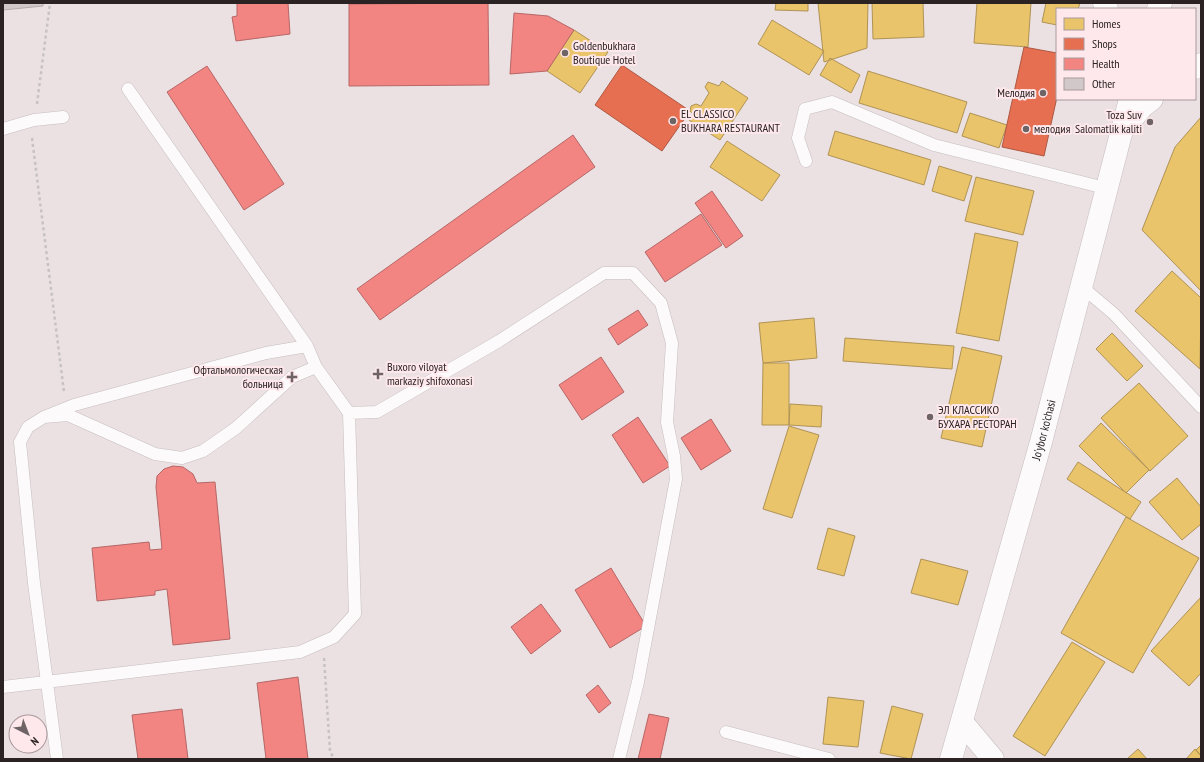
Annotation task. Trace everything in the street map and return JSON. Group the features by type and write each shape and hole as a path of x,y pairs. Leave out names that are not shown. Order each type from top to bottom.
{"street":[{"name":"Jo'ybor ko'chasi","path":"951,759 1041,442 1082,287 1105,188 1130,100"},
{"path":"1121,132 1143,106 1151,100"},
{"path":"962,722 993,759"}],"lane":[{"path":"3,687 300,652 334,637 355,614 349,413 316,367 307,346 128,89"},
{"path":"806,161 798,138 805,109 832,102 934,145 1105,188"},
{"path":"3,129 34,120 63,117"},
{"path":"349,413 377,412 499,341 604,273 633,273 661,303 672,343 667,422 674,456 676,479 638,682 619,759"},
{"path":"1082,287 1114,314 1201,407"},
{"path":"58,759 34,583 20,442 28,427 44,417 66,408 266,353 307,346"},
{"path":"44,417 68,415 155,454 182,458 204,451 236,428 292,377 316,367"},
{"path":"726,732 829,759"}],"path":[{"path":"50,3 32,137 66,408"},
{"path":"323,642 330,752 334,759"}],"building: Homes":[{"path":"776,3 808,3 808,11 775,10"},
{"path":"818,3 868,3 867,48 824,62"},
{"path":"872,3 923,3 924,37 873,39"},
{"path":"977,3 1031,3 1028,47 974,43"},
{"path":"1046,3 1080,3 1078,8 1056,8 1056,25 1042,22"},
{"path":"772,20 824,51 809,75 758,44"},
{"path":"574,30 608,52 580,93 547,71"},
{"path":"830,58 860,75 851,93 820,75"},
{"path":"868,71 967,102 957,133 859,103"},
{"path":"722,81 748,98 720,140 689,120 693,114 690,111 691,106 696,104 701,106 709,93 705,87 708,82 719,86"},
{"path":"970,113 1007,125 999,148 962,136"},
{"path":"1201,117 1201,291 1142,230 1175,147"},
{"path":"835,131 931,160 924,185 828,155"},
{"path":"727,141 780,175 762,201 710,167"},
{"path":"939,166 972,176 964,201 932,191"},
{"path":"976,177 1034,191 1023,235 965,221"},
{"path":"975,233 1018,242 999,341 956,333"},
{"path":"1172,271 1201,298 1200,369 1135,311"},
{"path":"814,318 817,358 763,363 759,323"},
{"path":"1112,333 1143,366 1127,381 1096,349"},
{"path":"845,338 954,346 952,369 843,361"},
{"path":"962,347 1002,356 982,447 941,438"},
{"path":"763,363 789,363 789,425 762,425"},
{"path":"1139,383 1188,436 1150,471 1101,418"},
{"path":"790,404 822,406 821,427 789,425"},
{"path":"1101,423 1149,470 1126,493 1079,446"},
{"path":"789,426 819,435 792,518 763,509"},
{"path":"1078,462 1141,502 1130,519 1067,479"},
{"path":"1177,478 1201,507 1201,524 1182,540 1149,502"},
{"path":"1126,517 1199,558 1133,673 1061,633"},
{"path":"828,528 855,536 844,576 817,569"},
{"path":"921,559 968,571 958,605 911,593"},
{"path":"1201,597 1201,673 1189,686 1151,651"},
{"path":"1072,642 1105,662 1045,756 1013,736"},
{"path":"828,697 864,701 858,747 823,744"},
{"path":"892,706 923,714 911,759 880,753"},
{"path":"1201,745 1201,756 1196,750"},
{"path":"1138,749 1147,759 1127,759"},
{"path":"1195,749 1201,756 1201,759 1186,759"}],"building: Shops":[{"path":"1024,47 1056,53 1056,100 1044,156 1002,147"},
{"path":"622,65 690,111 662,151 595,105"}],"building: Health":[{"path":"237,3 288,3 290,34 236,41 232,17 237,16"},
{"path":"488,3 489,85 349,86 349,4"},
{"path":"514,13 548,16 574,30 547,71 510,74"},
{"path":"207,66 284,184 244,210 167,92"},
{"path":"573,135 595,167 380,320 357,289"},
{"path":"712,191 743,236 726,248 695,203"},
{"path":"701,214 722,245 665,282 645,252"},
{"path":"638,310 648,325 618,345 608,329"},
{"path":"601,357 624,392 582,420 559,385"},
{"path":"638,417 670,466 643,483 612,435"},
{"path":"711,419 731,451 701,470 681,438"},
{"path":"173,466 183,467 193,474 197,483 215,482 230,639 173,645 167,589 155,591 155,595 97,601 92,548 149,542 150,550 162,549 156,487 157,476 164,469"},
{"path":"611,568 646,626 610,648 575,590"},
{"path":"541,604 561,631 531,654 511,627"},
{"path":"298,677 308,759 266,759 257,683"},
{"path":"598,685 611,703 599,713 586,695"},
{"path":"182,709 188,759 138,759 132,715"},
{"path":"649,714 669,718 660,759 638,759"}],"building: Other":[{"path":"3,3 43,3 43,6 3,10"}],"place":[{"name":"Goldenbukhara Boutique Hotel","path":"565,53"},
{"name":"Мелодия","path":"1043,93"},
{"name":"EL CLASSICO BUKHARA RESTAURANT","path":"673,121"},
{"name":"Toza Suv Salomatlik kaliti","path":"1150,122"},
{"name":"мелодия","path":"1026,129"},
{"name":"Buxoro viloyat markaziy shifoxonasi","path":"378,374"},
{"name":"Офтальмологическая больница","path":"292,377"},
{"name":"ЭЛ КЛАССИКО БУХАРА РЕСТОРАН","path":"930,417"}]}
